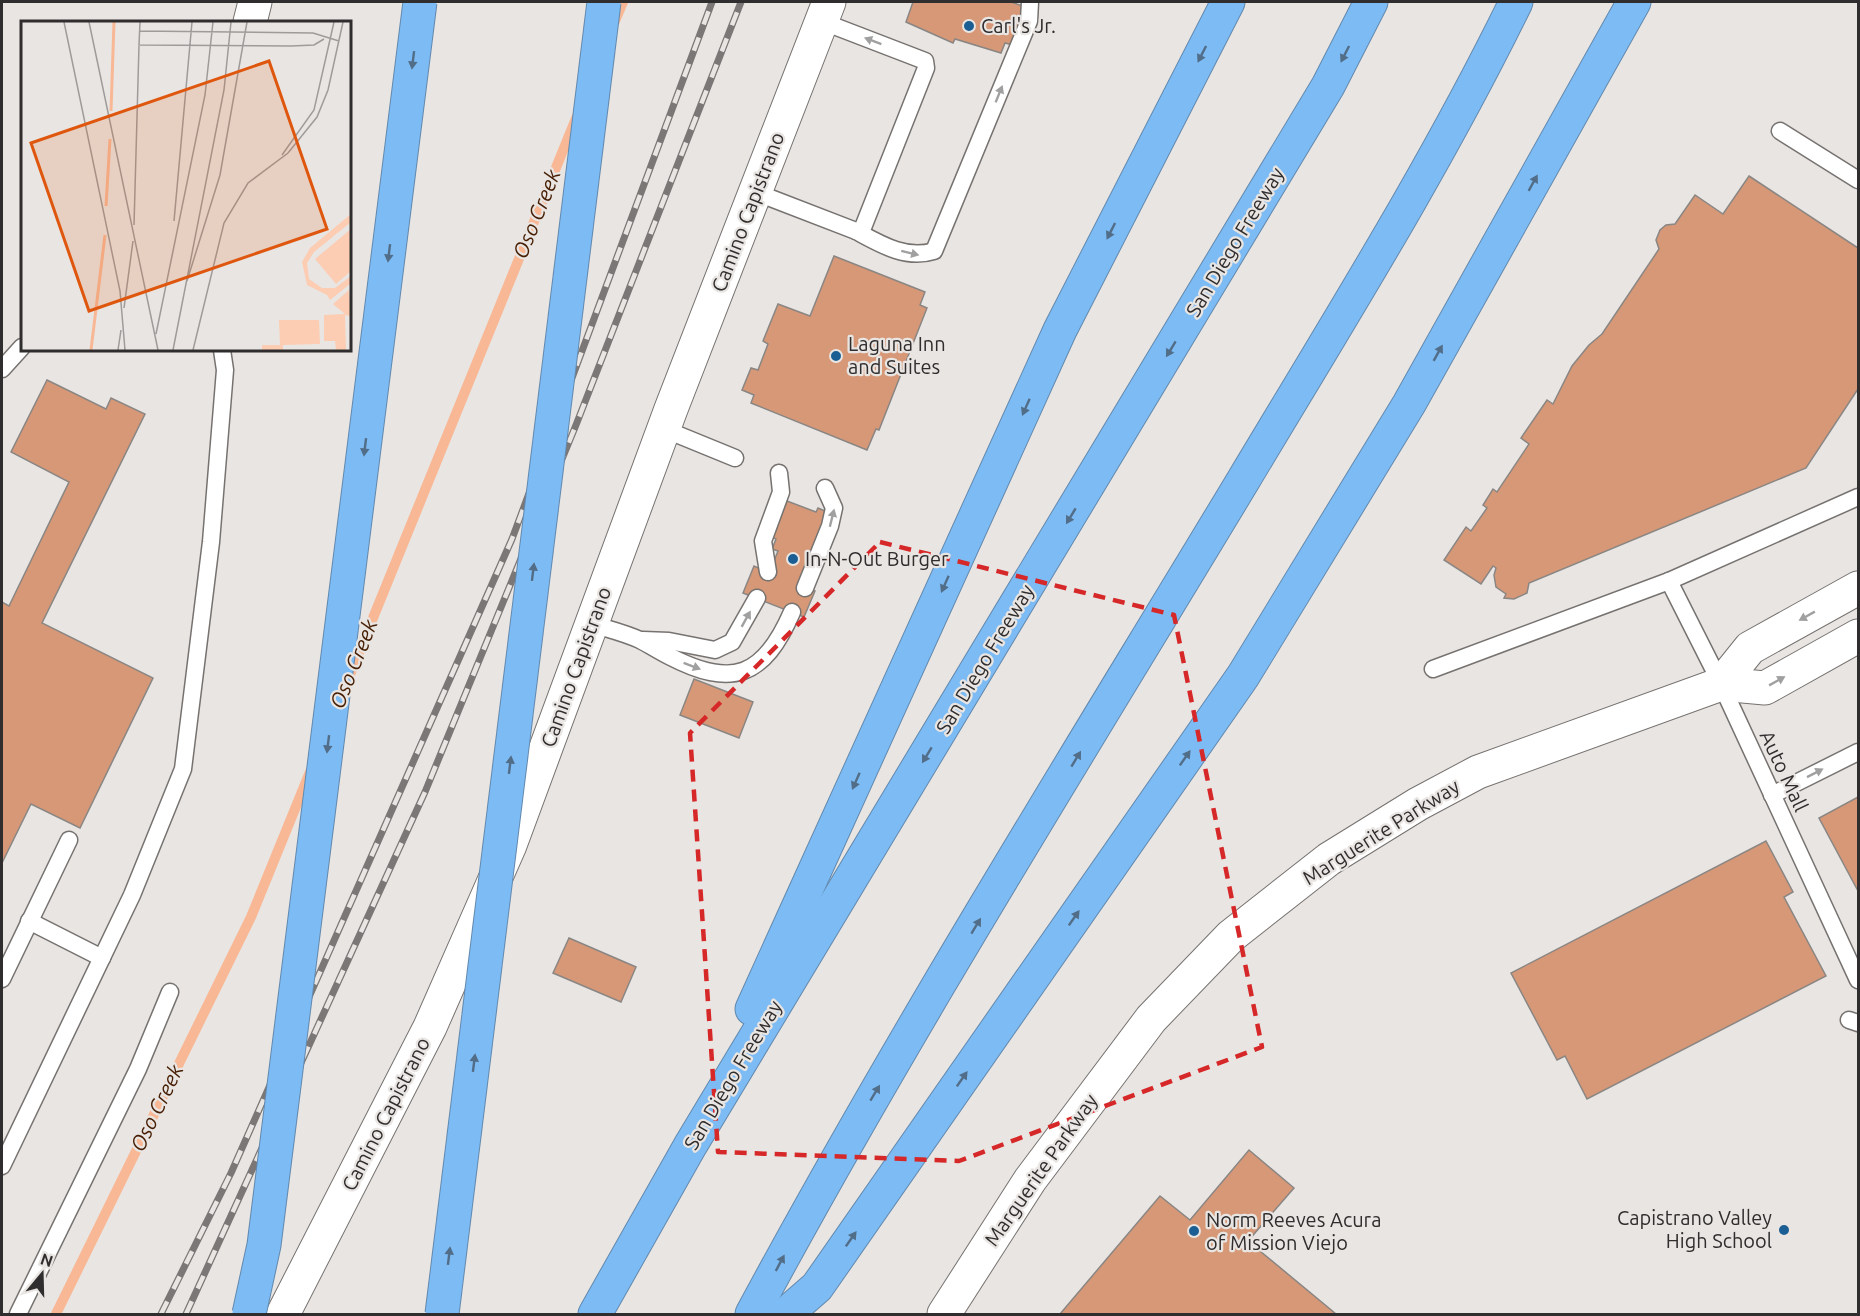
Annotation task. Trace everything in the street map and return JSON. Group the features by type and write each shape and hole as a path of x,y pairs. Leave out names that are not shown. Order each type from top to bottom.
{"highway":[{"path":"249,1314 264,1245 420,2"},
{"path":"442,1314 505,815 556,367 604,2"},
{"path":"690,1146 1060,330 1228,2"},
{"name":"San Diego Freeway","path":"595,1314 690,1146 1322,96 1371,2"},
{"path":"752,1314 838,1156 1309,371 1472,91 1516,2"},
{"path":"786,1314 818,1287 1242,676 1409,404 1634,2"}],"street":[{"path":"250,21 255,2"},
{"name":"Camino Capistrano","path":"283,1314 435,1016 510,845 664,429 825,11"},
{"path":"1721,684 1749,648 1858,588"},
{"name":"Marguerite Parkway","path":"944,1314 1030,1180 1143,1029 1231,936 1329,860 1418,804 1478,772 1721,684 1765,688 1858,636"}],"lane":[{"path":"755,192 856,231 886,247 920,255 934,251 1029,21 1030,2"},
{"path":"825,11 925,61 926,68 862,230 856,231"},
{"path":"1780,131 1858,180"},
{"path":"2,369 21,348"},
{"path":"2,1166 132,895 183,770 211,542 225,370 222,351"},
{"path":"664,429 735,458"},
{"path":"768,572 763,540 781,492 779,473"},
{"path":"806,588 830,526 834,508 825,489"},
{"path":"1432,669 1669,581 1858,497"},
{"name":"Auto Mall","path":"1669,581 1721,684 1858,980"},
{"path":"640,640 669,641 715,650 732,642 757,598"},
{"path":"592,624 640,640 670,657 706,671 728,675 745,671 764,660 780,639 792,612"},
{"path":"1772,795 1858,752"},
{"path":"2,979 69,840"},
{"path":"29,921 102,958"},
{"path":"18,1314 138,1069 170,992"}],"highlighted area":[{"path":"880,542 1174,615 1262,1047 959,1161 718,1152 690,733"}],"building":[{"name":"Carl's Jr.","path":"913,2 1011,2 1026,7 1013,45 1005,43 1001,53 955,39 953,43 906,22"},
{"path":"1749,176 1858,248 1858,389 1806,468 1529,583 1527,593 1514,599 1504,598 1506,594 1496,587 1494,575 1496,568 1493,566 1481,584 1444,560 1466,527 1471,531 1487,508 1483,505 1493,489 1497,492 1529,444 1521,438 1547,400 1553,404 1572,366 1589,345 1602,334 1659,249 1656,240 1660,230 1666,225 1675,224 1695,195 1723,214"},
{"name":"Laguna Inn and Suites","path":"834,256 925,292 920,305 927,308 879,430 876,429 867,450 751,403 754,395 742,390 751,368 758,370 768,344 763,341 778,304 810,316"},
{"path":"47,380 106,409 111,398 145,414 42,623 153,678 80,828 31,804 2,863 2,602 9,606 69,482 11,452"},
{"name":"In-N-Out Burger","path":"787,501 816,512 818,508 830,513 800,586 815,591 804,617 743,593 754,566 769,573 778,551 772,549 776,539 772,537"},
{"path":"694,679 753,702 739,738 680,715"},
{"path":"1858,797 1858,891 1819,818"},
{"path":"1766,841 1793,892 1784,897 1826,976 1587,1099 1565,1056 1557,1060 1511,973"},
{"path":"569,938 636,967 621,1002 553,973"},
{"name":"Norm Reeves Acura of Mission Viejo","path":"1249,1150 1294,1188 1248,1241 1336,1314 1060,1314 1160,1196 1190,1220"}],"waterway":[{"name":"Oso Creek","path":"615,21 623,2"},
{"name":"Oso Creek","path":"349,677 577,116"},
{"name":"Oso Creek","path":"56,1314 251,917 310,772"}],"railway":[{"path":"161,1314 231,1173 512,539 712,2"},
{"path":"186,1314 425,792 576,425 741,2"}],"place":[{"name":"Carl's Jr.","path":"969,26"},
{"name":"Laguna Inn and Suites","path":"836,356"},
{"name":"In-N-Out Burger","path":"793,559"},
{"name":"Capistrano Valley High School","path":"1784,1230"},
{"name":"Norm Reeves Acura of Mission Viejo","path":"1194,1231"}]}
